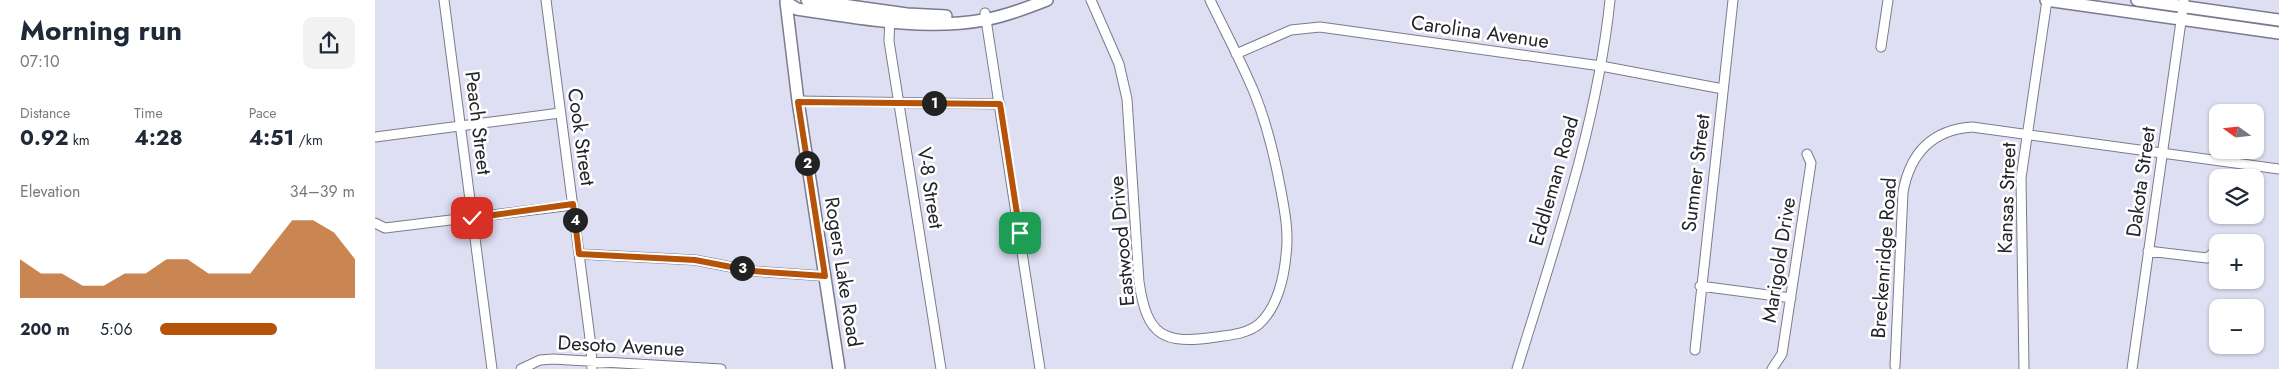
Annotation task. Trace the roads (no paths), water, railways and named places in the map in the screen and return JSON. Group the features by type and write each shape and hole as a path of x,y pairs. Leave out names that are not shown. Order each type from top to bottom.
{"main road":[{"path":"785,0 797,9 890,16 936,17 986,16 1047,0"},
{"name":"Rogers Lake Road","path":"785,0 798,102 839,369"},
{"path":"807,0 890,16"},
{"path":"986,16 1028,0"},
{"path":"2046,0 2279,33"},
{"path":"2137,0 2184,3 2279,20"}],"street":[{"name":"Peach Street","path":"444,0 492,369"},
{"name":"Cook Street","path":"546,0 592,365"},
{"name":"Eastwood Drive","path":"1091,0 1119,64 1127,99 1139,282 1143,304 1153,326 1175,340 1196,340 1230,335 1254,328 1272,308 1282,279 1286,255 1287,231 1277,171 1263,117 1210,0"},
{"name":"Eddleman Road","path":"1517,369 1580,156 1601,66 1611,0"},
{"name":"Sumner Street","path":"1695,350 1700,286 1733,0"},
{"path":"1881,46 1887,0"},
{"name":"Kansas Street","path":"2024,369 2021,178 2046,0"},
{"name":"Dakota Street","path":"2132,369 2184,3"},
{"name":"V-8 Street","path":"890,16 889,41 941,369"},
{"path":"986,16 1040,369"},
{"name":"Carolina Avenue","path":"1236,54 1291,30 1320,27 1601,66 1723,90"},
{"path":"798,102 1000,104"},
{"path":"375,137 560,113"},
{"name":"Breckenridge Road","path":"1895,366 1903,192 1909,167 1917,154 1929,142 1949,131 1973,127 2027,134"},
{"path":"2027,134 2279,169"},
{"name":"Marigold Drive","path":"1773,369 1782,354 1791,298 1811,163 1807,154"},
{"path":"375,223 385,228 573,204"},
{"path":"2149,252 2207,258 2209,256"},
{"path":"579,254 695,260 752,271 825,276"},
{"path":"1700,286 1791,298"},
{"name":"Desoto Avenue","path":"521,369 539,360 553,359 592,365 721,369"}]}
